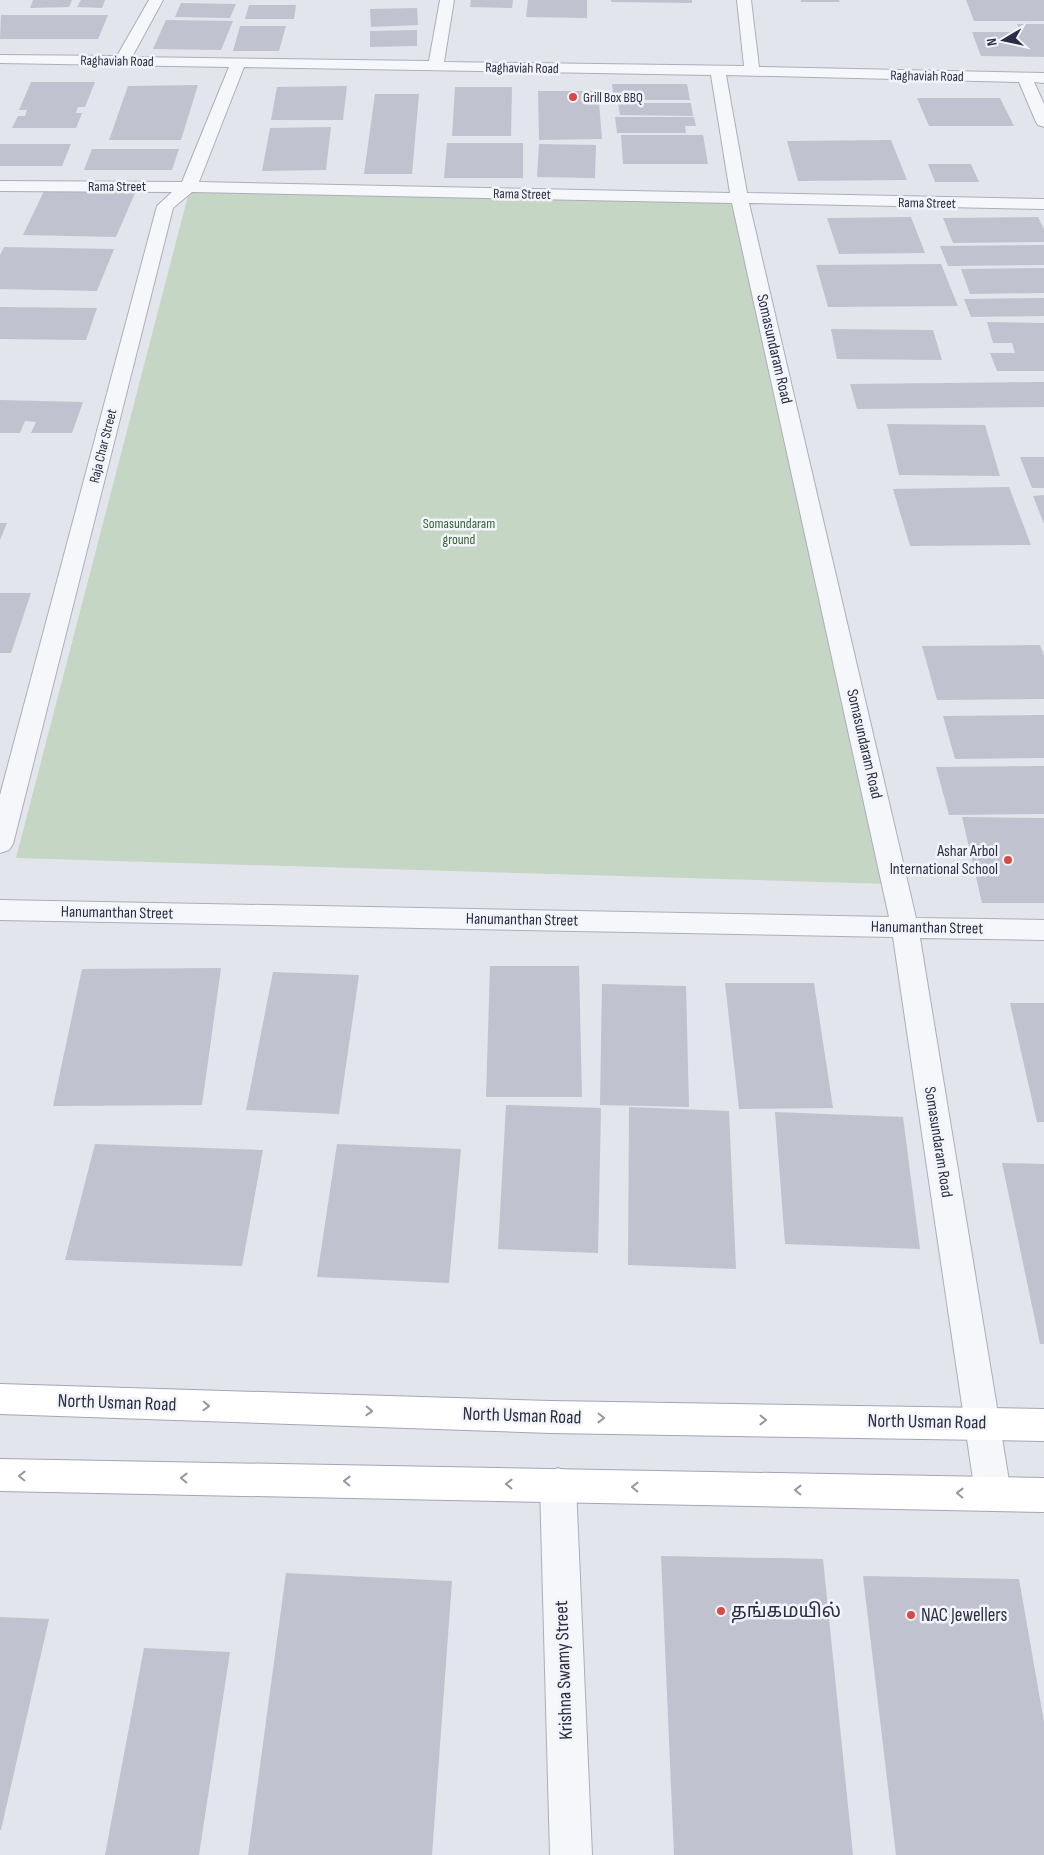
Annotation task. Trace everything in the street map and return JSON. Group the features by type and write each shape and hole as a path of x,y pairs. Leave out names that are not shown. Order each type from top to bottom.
{"main road":[{"name":"North Usman Road","path":"0,1399 550,1417 982,1422 1044,1425"},
{"path":"0,1475 1044,1495"}],"street":[{"path":"122,61 156,0"},
{"path":"436,67 447,0"},
{"path":"744,0 752,71"},
{"name":"Raghaviah Road","path":"0,59 752,71 1044,78"},
{"name":"Raja Char Street","path":"0,844 165,206 189,186 238,64"},
{"name":"Somasundaram Road","path":"718,71 740,200 905,928 993,1493"},
{"path":"1025,78 1044,122"},
{"name":"Rama Street","path":"0,186 189,186 740,200 1044,204"},
{"name":"Hanumanthan Street","path":"0,910 1044,930"},
{"name":"Krishna Swamy Street","path":"558,1485 571,1855"}],"green space":[{"name":"Somasundaram ground","path":"190,188 734,194 886,884 16,858"}],"building":[{"path":"33,0 72,0 69,7 30,8"},
{"path":"81,0 105,0 102,8 77,7"},
{"path":"471,0 513,0 512,8 470,7"},
{"path":"528,0 587,0 587,18 526,17"},
{"path":"611,0 692,0 692,3 611,2"},
{"path":"801,0 839,0 840,2 801,2"},
{"path":"966,0 1044,0 1044,21 974,21"},
{"path":"181,3 236,4 230,18 175,17"},
{"path":"249,5 296,5 294,19 245,19"},
{"path":"417,8 418,25 371,27 370,9"},
{"path":"1,15 108,15 98,39 0,39"},
{"path":"166,20 233,21 221,50 153,49"},
{"path":"1017,24 1044,24 1044,57 981,56 972,32 1021,32"},
{"path":"240,26 286,26 279,51 233,51"},
{"path":"417,30 417,46 370,47 370,31"},
{"path":"31,82 95,82 85,107 78,107 76,113 82,113 76,128 12,128 18,116 25,116 27,110 19,110"},
{"path":"612,84 687,84 690,100 614,100"},
{"path":"198,85 181,140 109,140 128,86"},
{"path":"347,86 343,120 271,120 277,87"},
{"path":"455,87 512,87 511,136 452,136"},
{"path":"538,91 598,91 602,139 539,140"},
{"path":"375,94 419,94 412,174 364,174"},
{"path":"917,98 1000,98 1014,126 929,126"},
{"path":"618,103 691,103 693,116 620,115"},
{"path":"615,117 694,117 696,126 685,126 686,133 617,133"},
{"path":"331,127 326,170 262,171 270,128"},
{"path":"621,135 703,135 708,164 623,164"},
{"path":"891,140 907,180 798,181 787,141"},
{"path":"447,143 523,143 523,178 444,178"},
{"path":"0,144 71,144 62,166 0,166"},
{"path":"539,144 596,145 595,178 537,177"},
{"path":"92,149 179,149 172,170 84,170"},
{"path":"928,164 971,164 979,182 935,182"},
{"path":"44,191 135,193 116,237 23,235"},
{"path":"911,217 925,253 839,254 827,218"},
{"path":"1038,217 1044,229 1044,242 953,243 943,218"},
{"path":"1044,245 1044,265 948,266 940,246"},
{"path":"4,247 114,249 97,291 0,289 0,255"},
{"path":"941,264 958,306 828,307 816,265"},
{"path":"1044,268 1044,293 970,294 961,269"},
{"path":"1044,298 1044,316 971,317 964,299"},
{"path":"0,307 97,308 86,340 0,339"},
{"path":"987,322 1044,323 1044,371 997,371 990,353 1015,353 1012,343 993,343"},
{"path":"831,329 933,330 942,360 837,359"},
{"path":"1044,382 1044,407 857,409 850,384"},
{"path":"0,400 83,402 72,433 31,433 36,422 25,421 20,433 0,433"},
{"path":"887,424 985,425 1000,476 899,475"},
{"path":"1020,457 1044,457 1044,488 1032,488"},
{"path":"1009,487 1031,545 910,546 893,489"},
{"path":"1044,495 1044,524 1033,496"},
{"path":"0,523 7,523 0,540"},
{"path":"0,593 31,593 11,653 0,653"},
{"path":"1040,645 1044,656 1044,699 937,700 922,646"},
{"path":"1044,715 1044,758 955,759 943,716"},
{"path":"1044,766 1044,814 949,815 936,767"},
{"name":"Ashar Arbol International School","path":"962,817 1044,818 1044,903 982,903"},
{"path":"490,966 579,966 582,1097 486,1097"},
{"path":"221,968 202,1105 53,1106 82,969"},
{"path":"273,972 359,975 339,1114 246,1110"},
{"path":"725,983 814,983 833,1108 739,1109"},
{"path":"602,984 686,986 689,1107 600,1105"},
{"path":"1010,1003 1044,1003 1044,1122 1037,1122"},
{"path":"506,1105 601,1108 598,1253 498,1249"},
{"path":"629,1107 729,1111 736,1269 628,1265"},
{"path":"775,1112 903,1117 920,1249 785,1244"},
{"path":"95,1144 263,1150 242,1266 65,1260"},
{"path":"337,1144 461,1149 449,1283 317,1277"},
{"path":"1002,1163 1044,1164 1044,1344 1040,1344"},
{"path":"661,1556 823,1559 853,1855 674,1855"},
{"path":"286,1573 452,1581 432,1855 248,1855"},
{"path":"863,1576 1019,1579 1044,1722 1044,1855 896,1855"},
{"path":"0,1617 49,1619 1,1830 0,1830"},
{"path":"144,1648 230,1652 199,1855 105,1855"}],"place":[{"name":"Grill Box BBQ","path":"573,97"},
{"name":"Ashar Arbol International School","path":"1008,860"},
{"name":"தங்கமயில்","path":"721,1611"},
{"name":"NAC Jewellers","path":"911,1615"}]}
